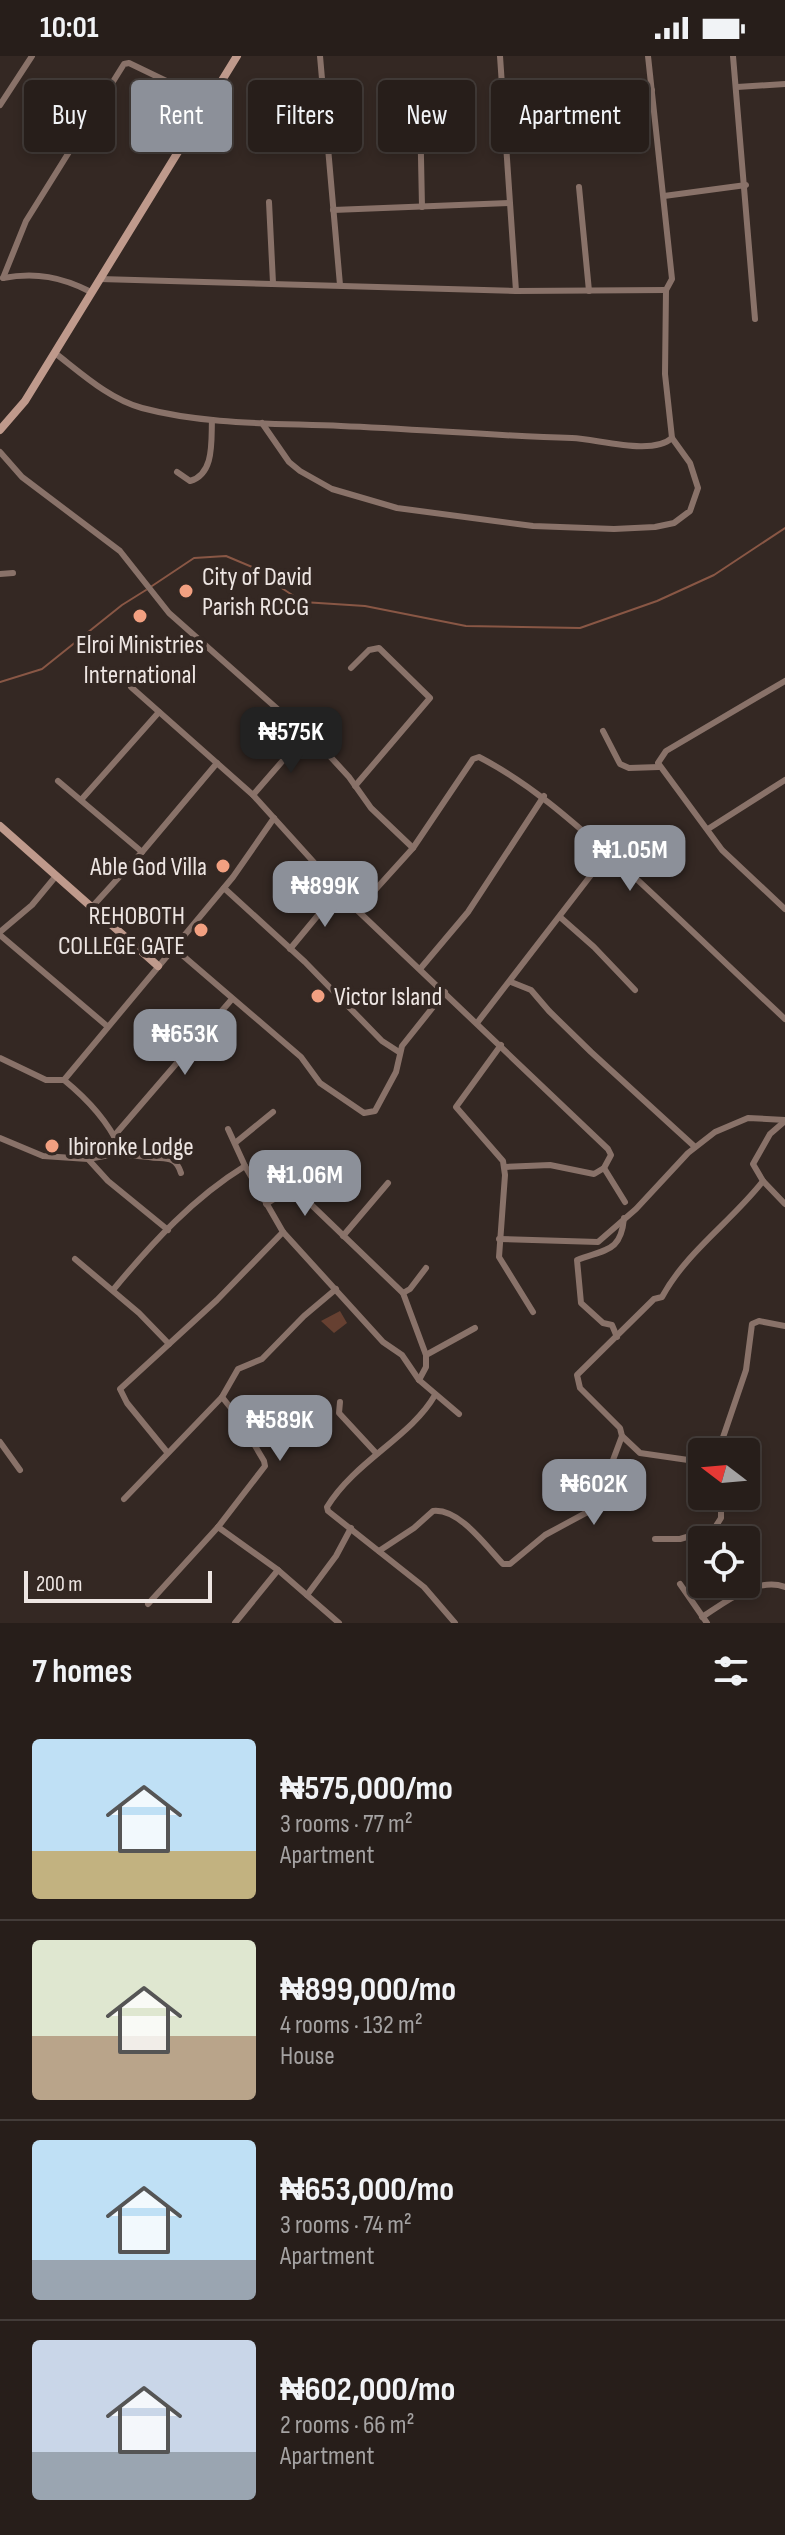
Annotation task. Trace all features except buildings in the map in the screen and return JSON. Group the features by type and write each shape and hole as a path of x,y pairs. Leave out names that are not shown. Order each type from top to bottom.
{"main road":[{"path":"223,80 237,56"},
{"path":"0,430 25,401 179,152"},
{"path":"0,826 158,966"}],"street":[{"path":"0,105 32,56"},
{"path":"320,56 322,80"},
{"path":"500,56 516,291"},
{"path":"262,423 289,462 300,471 332,489 397,508 533,526 584,529 655,527 684,518 695,501 698,488 690,463 672,438 665,374 666,290 672,279 648,56"},
{"path":"733,56 755,319"},
{"path":"91,292 47,275 1,279 26,221 124,64 129,63 164,80"},
{"path":"737,87 785,84"},
{"path":"328,152 340,285"},
{"path":"421,152 422,207"},
{"path":"664,196 746,185"},
{"path":"579,187 589,291"},
{"path":"269,202 273,283"},
{"path":"333,210 509,203"},
{"path":"100,279 516,291 666,290"},
{"path":"55,353 99,386 137,407 173,415 262,423 590,439 648,447 663,445 672,438"},
{"path":"177,472 190,481 201,477 211,445 212,420"},
{"path":"0,452 22,477 120,551 169,613 340,767 371,808 413,848"},
{"path":"0,574 13,573"},
{"path":"351,668 369,650 379,648 430,698 355,786"},
{"path":"785,681 666,751 658,760 659,767 722,850 785,909"},
{"path":"131,687 253,795 338,891 610,1151 611,1158 604,1168 591,1174 550,1165 505,1167"},
{"path":"81,800 159,712"},
{"path":"603,731 620,764 629,768 659,767"},
{"path":"253,795 305,735"},
{"path":"357,910 413,848 476,757 544,796 676,914 785,1019"},
{"path":"91,908 217,763"},
{"path":"708,829 785,780"},
{"path":"58,781 142,852"},
{"path":"420,969 475,902 544,796"},
{"path":"0,1058 52,1082 64,1080 224,888 274,818"},
{"path":"477,1023 608,853"},
{"path":"56,876 32,905 0,934 107,1026"},
{"path":"224,888 382,1041 399,1052"},
{"path":"290,949 338,891"},
{"path":"560,917 635,990"},
{"path":"174,948 301,1057 320,1083 364,1113 375,1111 396,1072 399,1052 445,992"},
{"path":"511,982 531,990 591,1052 695,1147"},
{"path":"114,1136 232,999"},
{"path":"501,1045 456,1107 501,1156 505,1167 499,1257 533,1312"},
{"path":"64,1080 87,1100 114,1136 119,1146 115,1154"},
{"path":"235,1143 273,1112"},
{"path":"499,1239 594,1243 636,1209 668,1171 695,1147 731,1123 748,1118 785,1120"},
{"path":"760,1119 775,1129"},
{"path":"785,1120 775,1129 753,1164 763,1181 785,1204"},
{"path":"228,1129 245,1166 283,1232 383,1342 402,1355 419,1380 459,1414"},
{"path":"0,1138 43,1156 88,1159 115,1154 149,1158 164,1156 176,1149"},
{"path":"164,1156 174,1161 181,1173"},
{"path":"88,1159 108,1181 168,1230"},
{"path":"113,1290 142,1255 204,1195 245,1166"},
{"path":"604,1168 625,1202"},
{"path":"688,1460 640,1453 580,1388 578,1372 654,1299 662,1297 705,1240 726,1224 763,1181"},
{"path":"343,1236 388,1183"},
{"path":"266,1204 287,1191 297,1191 403,1293 426,1355 426,1367 419,1380"},
{"path":"617,1337 612,1325 603,1323 581,1303 577,1260 617,1244 623,1237 624,1218"},
{"path":"167,1452 119,1391 121,1386 217,1300 283,1232"},
{"path":"75,1259 113,1290 169,1344"},
{"path":"403,1293 410,1289 426,1268"},
{"path":"124,1499 222,1397 238,1369 262,1359 336,1289"},
{"path":"723,1438 746,1370 752,1324 759,1321 785,1326"},
{"path":"426,1355 475,1328"},
{"path":"435,1395 426,1410 351,1477 327,1507 328,1511 424,1587 455,1623"},
{"path":"148,1604 218,1527 257,1479 265,1464 238,1417 222,1397"},
{"path":"340,1402 339,1413 376,1453"},
{"path":"379,1551 433,1511 445,1511 483,1540 503,1564 510,1564 545,1535 591,1512 603,1490 622,1436"},
{"path":"0,1442 20,1470"},
{"path":"655,1539 680,1539 714,1529 721,1518 721,1510"},
{"path":"218,1527 278,1570 339,1623"},
{"path":"307,1595 336,1556 351,1528"},
{"path":"235,1623 278,1570"},
{"path":"680,1584 704,1620 737,1594 769,1585 785,1587"},
{"path":"442,1623 447,1614"}],"shaded area":[{"path":"340,1311 347,1323 334,1333 321,1321"}],"waterway":[{"path":"152,586 194,558 226,556 264,572 274,583 303,602 365,606 466,626 580,628 657,601 714,575 785,528"},
{"path":"0,682 42,669 122,605 146,590"}],"place":[{"name":"City of David Parish RCCG","path":"186,591"},
{"name":"Elroi Ministries International","path":"140,616"},
{"name":"Able God Villa","path":"223,866"},
{"name":"REHOBOTH COLLEGE GATE","path":"201,930"},
{"name":"Victor Island","path":"318,996"},
{"name":"Ibironke Lodge","path":"52,1146"}]}
